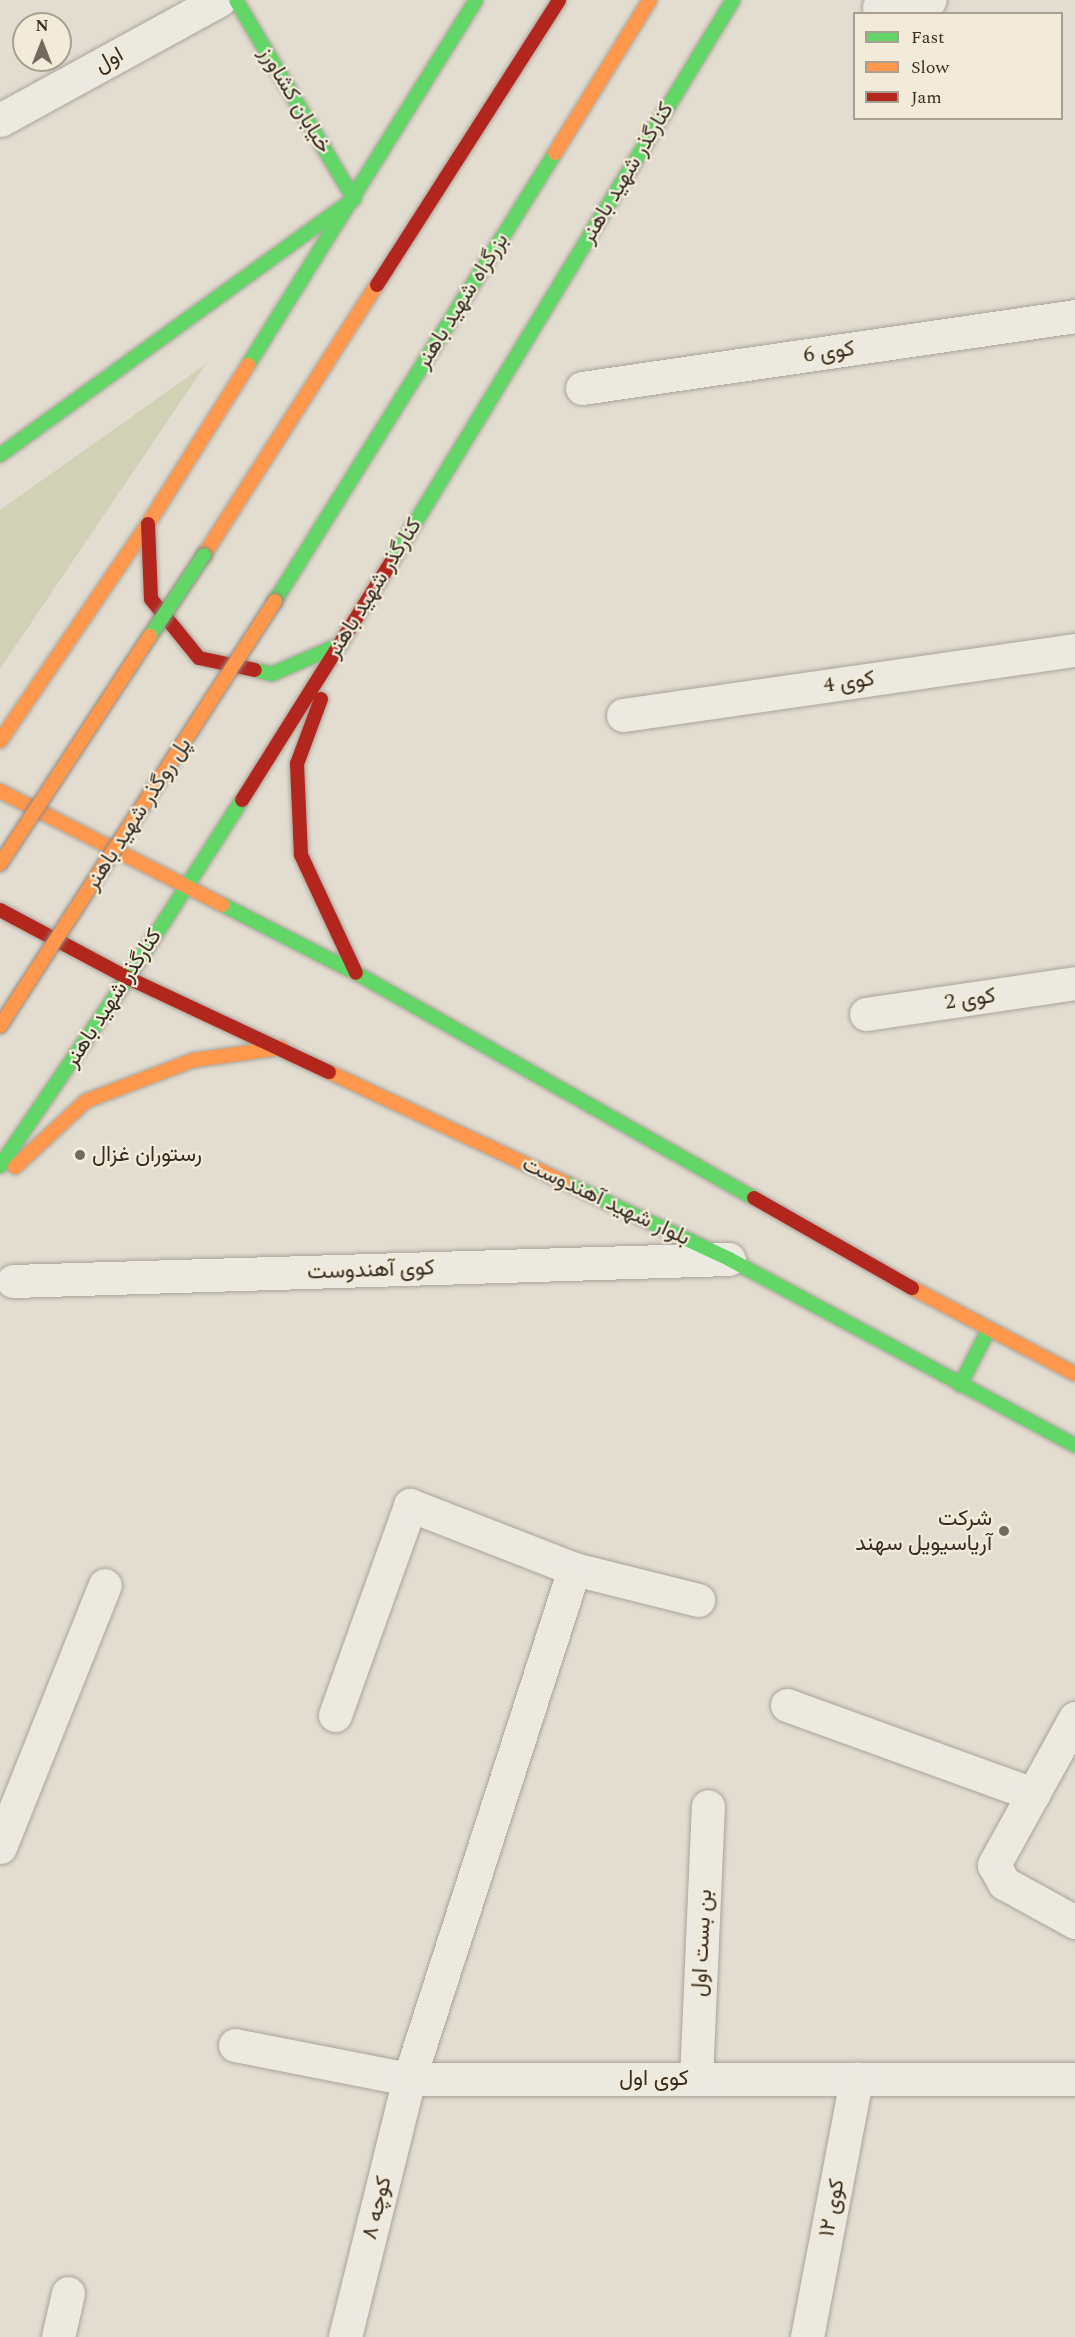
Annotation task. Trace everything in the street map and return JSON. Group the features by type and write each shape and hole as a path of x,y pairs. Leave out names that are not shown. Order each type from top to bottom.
{"main road":[{"name":"خیابان کشاورز","path":"236,0 354,199"},
{"path":"0,741 148,524 354,199 476,0"},
{"path":"0,864 204,555 559,0"},
{"name":"بزرگراه شهید باهنر","path":"275,601 650,0"},
{"name":"کنارگذر شهید باهنر","path":"0,1166 128,978 341,644 733,0"},
{"path":"0,455 354,199"},
{"path":"148,524 151,599 199,657 272,674 341,644"},
{"name":"پل روگذر شهید باهنر","path":"0,1026 275,601"},
{"path":"341,644 297,764 301,855 356,973"},
{"path":"0,792 356,973 988,1331 1075,1374"},
{"name":"بلوار شهید آهندوست","path":"0,910 128,978 729,1259 960,1385 1075,1444"},
{"path":"0,1181 86,1101 194,1060 281,1048"},
{"path":"960,1385 988,1331"}],"street":[{"name":"اول","path":"0,120 219,0"},
{"path":"879,7 930,0"},
{"name":"کوی 6","path":"582,388 1075,316"},
{"name":"کوی 4","path":"623,714 1075,650"},
{"name":"کوی 2","path":"866,1014 1075,983"},
{"name":"کوی آهندوست","path":"13,1281 729,1259"},
{"path":"335,1715 410,1505 574,1569 698,1600"},
{"name":"کوچه ۸","path":"345,2337 409,2079 574,1569"},
{"path":"0,1847 14,1769 105,1585"},
{"path":"787,1705 1033,1794"},
{"path":"1075,1718 994,1865 1004,1883 1075,1922"},
{"name":"بن بست اول","path":"696,2079 708,1806"},
{"name":"کوی اول","path":"236,2045 409,2079 1075,2079"},
{"name":"کوی ۱۲","path":"807,2337 856,2079"},
{"path":"58,2337 68,2293"}],"green space":[{"path":"206,364 0,669 0,510"}],"traffic: fast":[{"path":"0,455 354,199 236,0"},
{"path":"248,365 476,0"},
{"path":"392,561 733,0"},
{"path":"275,601 555,153"},
{"path":"150,636 204,555"},
{"path":"255,670 272,674 341,644"},
{"path":"0,1166 128,978 242,800"},
{"path":"223,905 356,973 754,1198"},
{"path":"564,1182 729,1259 1075,1445"},
{"path":"960,1385 988,1331"}],"traffic: slow":[{"path":"555,153 650,0"},
{"path":"204,555 377,285"},
{"path":"0,741 148,524 248,365"},
{"path":"0,1026 275,601"},
{"path":"0,864 150,636"},
{"path":"0,791 223,905"},
{"path":"15,1167 86,1101 194,1060 281,1048"},
{"path":"329,1072 564,1182"},
{"path":"912,1288 1075,1374"}],"traffic: jam":[{"path":"377,285 559,0"},
{"path":"148,524 151,599 199,658 255,670"},
{"path":"242,800 392,561"},
{"path":"321,699 297,764 301,855 356,973"},
{"path":"0,910 128,978 329,1072"},
{"path":"754,1198 912,1288"}],"place":[{"name":"رستوران غزال","path":"80,1155"},
{"name":"شرکت آریاسیویل سهند","path":"1004,1531"}]}
